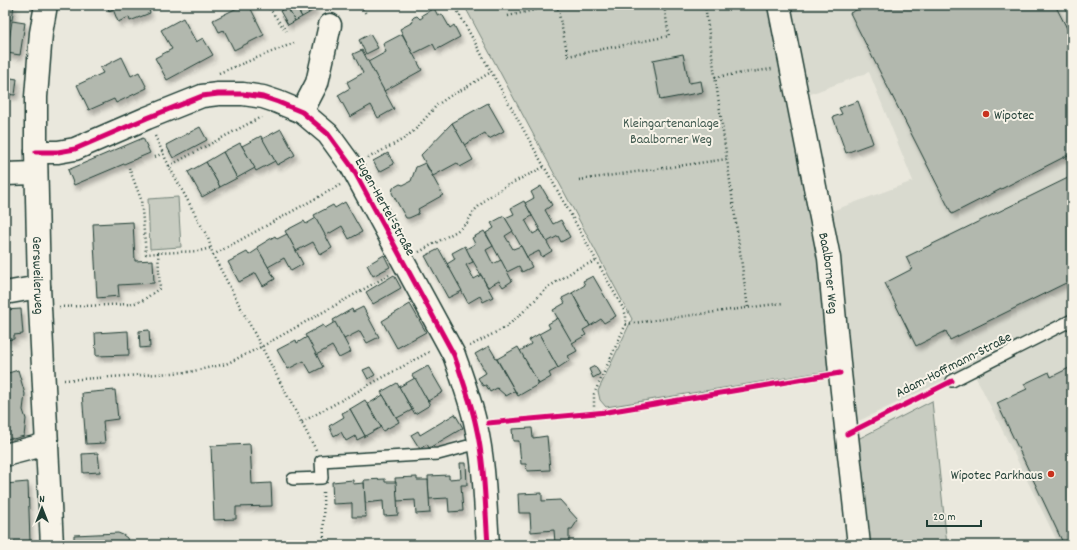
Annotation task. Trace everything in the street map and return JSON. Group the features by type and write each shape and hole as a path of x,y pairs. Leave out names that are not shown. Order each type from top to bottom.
{"street":[{"name":"Gersweilerweg","path":"46,5 41,33 36,97 36,163 39,287 52,545"},
{"name":"Baalborner Weg","path":"779,5 829,258 859,545"},
{"path":"302,112 317,83 330,25"},
{"name":"Eugen-Hertel-Straße","path":"5,174 36,163 58,152 75,149 202,96 218,94 243,94 264,97 302,112 328,134 352,167 454,355 476,426 483,471 488,545"},
{"path":"5,293 39,287"},
{"path":"5,455 48,444"}],"lane":[{"name":"Adam-Hoffmann-Straße","path":"952,381 1072,320"},
{"path":"293,479 322,478 321,461 438,454 479,443"}],"path":[{"path":"267,5 286,31"},
{"path":"361,5 366,14"},
{"path":"454,5 624,310 626,324 594,394 594,413"},
{"path":"508,16 557,5 568,56 669,36 664,5"},
{"path":"705,5 748,308"},
{"path":"218,74 294,43"},
{"path":"716,77 790,66"},
{"path":"366,159 402,140 415,130 437,105 491,72"},
{"path":"169,166 259,119 263,115"},
{"path":"154,134 169,166 208,238 213,255 302,422 321,461"},
{"path":"155,157 163,153"},
{"path":"579,180 727,159"},
{"path":"129,168 141,199 146,254 199,251 211,248"},
{"path":"416,254 457,231 467,223 474,211 486,199 504,187 544,168"},
{"path":"213,255 344,183"},
{"path":"59,307 131,304 142,301 160,288 158,253"},
{"path":"470,346 506,327 547,288 578,268 596,261"},
{"path":"64,380 189,372 226,364 395,272"},
{"path":"626,324 784,303"},
{"path":"302,422 429,352"},
{"path":"492,423 623,409 840,373"},
{"path":"322,478 324,545"}],"shaded area":[{"path":"787,5 1072,5 1072,545 1059,545 980,385 970,368 850,425 829,212 913,181 869,72 805,96"}],"green space":[{"name":"Kleingartenanlage Baalborner Weg","path":"464,5 773,5 823,258 834,370 606,407 600,400 598,391 632,319"},
{"path":"178,197 181,247 150,249 148,199"},
{"path":"932,401 947,545 865,545 854,441"}],"building":[{"path":"5,5 14,5 12,20 5,19"},
{"path":"107,5 147,5 150,13 130,21 129,17 118,22 113,9 109,11"},
{"path":"243,5 249,5 264,35 234,50 224,30 219,32 213,20"},
{"path":"295,5 302,17 295,21 287,7"},
{"path":"295,5 304,5 309,13 302,17"},
{"path":"304,5 313,5 316,9 309,13"},
{"name":"Wipotec","path":"866,5 1055,5 1072,38 1072,153 952,214 850,13"},
{"path":"287,7 295,21 288,25 280,11"},
{"path":"434,8 438,16 442,14 450,28 454,25 460,37 436,50 433,44 413,54 400,29 413,22 412,19 414,17 417,16 420,19 423,17 422,15"},
{"path":"183,18 196,42 203,38 213,55 167,80 155,58 172,49 161,30"},
{"path":"12,21 25,23 20,55 7,53"},
{"path":"370,34 378,48 366,54 359,40"},
{"path":"402,34 422,70 384,91 368,62 386,52 383,44"},
{"path":"362,50 394,109 378,118 371,105 350,117 338,95 350,88 347,82 363,73 353,54"},
{"path":"683,54 689,83 701,81 703,92 660,100 653,60"},
{"path":"122,57 131,76 139,72 147,88 116,103 114,99 89,110 77,85 103,73 100,68"},
{"path":"5,77 17,79 15,95 5,94"},
{"path":"858,101 873,143 846,153 833,117 842,114 839,108"},
{"path":"488,103 504,131 489,139 485,133 464,145 452,123"},
{"path":"452,123 473,160 460,167 457,163 433,176 421,155"},
{"path":"200,127 207,140 173,158 166,145"},
{"path":"281,129 295,155 277,165 262,139"},
{"path":"261,136 275,161 256,171 242,146"},
{"path":"143,138 150,153 74,185 68,170"},
{"path":"240,143 255,168 237,178 223,152"},
{"path":"223,152 237,178 220,187 206,162"},
{"path":"388,153 394,164 379,172 373,161"},
{"path":"206,162 220,187 202,197 188,172"},
{"path":"425,163 443,195 418,209 418,214 406,218 392,193 393,188 411,181 416,167"},
{"path":"1072,176 1072,280 950,340 946,331 916,346 885,283 912,269 906,257"},
{"path":"541,186 552,205 545,210 553,224 561,220 570,237 561,242 558,236 547,242 525,203 534,198 531,192"},
{"path":"524,201 532,216 525,220 533,234 540,230 552,251 542,257 539,251 527,257 505,218 514,214 511,208"},
{"path":"345,202 362,232 349,239 342,226 325,236 314,215 333,205 335,208"},
{"path":"504,216 513,231 505,236 513,249 521,246 532,267 522,272 519,266 507,272 486,233 494,228 491,223"},
{"path":"316,218 332,248 320,255 313,242 296,251 285,231 304,221 306,224"},
{"path":"133,222 135,261 153,260 154,283 118,285 119,296 97,298 93,224"},
{"path":"484,231 493,246 486,250 493,264 501,260 512,281 503,287 499,281 488,287 466,249 475,244 472,238"},
{"path":"287,234 303,264 291,271 284,258 268,267 257,247 275,236 277,239"},
{"path":"465,246 473,262 466,265 474,279 481,275 493,297 483,302 480,296 468,303 447,264 455,259 452,253"},
{"path":"258,249 275,279 263,286 256,273 239,282 228,262 247,252 249,255"},
{"path":"439,249 462,291 448,298 425,256"},
{"path":"384,255 390,267 373,276 367,265"},
{"path":"394,275 401,288 373,304 366,292"},
{"path":"593,276 616,316 604,323 601,319 590,326 572,293 585,285 583,281"},
{"path":"572,293 590,326 583,330 586,335 572,343 553,310 565,303 562,298"},
{"path":"410,304 426,332 397,348 382,321"},
{"path":"363,307 379,337 367,343 360,331 344,339 333,320 352,309 353,312"},
{"path":"21,309 23,334 14,335 14,339 5,340 5,310"},
{"path":"558,318 577,351 568,356 570,360 558,368 539,334 550,328 548,324"},
{"path":"335,322 351,352 339,358 332,346 316,355 305,335 323,325 325,328"},
{"path":"149,330 150,347 140,348 139,331"},
{"path":"128,331 129,355 96,356 95,333"},
{"path":"539,334 558,368 549,373 551,377 539,384 520,351 531,344 529,340"},
{"path":"307,337 323,367 311,373 304,361 288,369 277,350 296,340 297,343"},
{"path":"489,346 515,391 506,396 497,388 490,392 486,385 483,386 478,378 486,373 475,354"},
{"path":"518,347 539,384 518,396 497,359"},
{"name":"Wipotec Parkhaus","path":"1070,362 1072,366 1072,545 1064,545 997,403 1027,389 1024,384 1049,372 1051,377 1069,368"},
{"path":"428,366 443,392 428,401 412,375"},
{"path":"595,366 600,374 593,378 589,369"},
{"path":"370,367 375,375 368,379 363,370"},
{"path":"18,370 25,394 23,410 26,419 24,436 5,440 5,374"},
{"path":"415,378 430,405 415,414 399,387"},
{"path":"397,383 412,410 397,418 381,392"},
{"path":"115,390 118,419 103,421 105,443 86,444 82,393"},
{"path":"383,395 399,422 383,431 368,404"},
{"path":"365,400 381,427 365,436 350,409"},
{"path":"350,409 365,436 357,440 355,436 346,441 341,432 334,436 329,426 344,417 342,413"},
{"path":"455,414 463,428 429,448 427,444 420,449 411,435 418,431 420,435"},
{"path":"532,428 533,438 547,436 550,470 527,471 526,464 521,464 519,441 513,441 512,429"},
{"path":"250,444 252,484 271,483 272,506 236,507 236,519 214,520 211,446"},
{"path":"98,453 100,472 83,473 82,454"},
{"path":"460,463 466,463 467,485 461,485 463,511 449,512 448,498 429,499 428,476 449,475 449,479 461,478"},
{"path":"417,477 417,480 428,480 430,513 416,514 415,500 397,501 395,478"},
{"path":"385,479 385,482 396,482 398,515 384,516 383,501 365,503 364,480"},
{"path":"353,480 353,484 364,483 366,517 352,517 352,503 333,504 332,482"},
{"path":"28,482 30,542 5,543 5,484"},
{"path":"542,493 542,501 560,500 578,520 572,529 569,529 569,543 555,544 554,530 531,532 530,513 519,513 518,494"},
{"path":"118,533 127,538 129,545 74,545 74,535"}],"cycle path":[{"path":"36,152 58,152 75,149 202,96 218,94 243,94 263,97 278,102 302,112 328,134 352,167 454,355 472,408 479,441 488,545"},
{"path":"488,423 607,412 840,373"},
{"path":"847,434 952,381"}],"place":[{"name":"Wipotec","path":"986,114"},
{"name":"Wipotec Parkhaus","path":"1051,474"}]}
